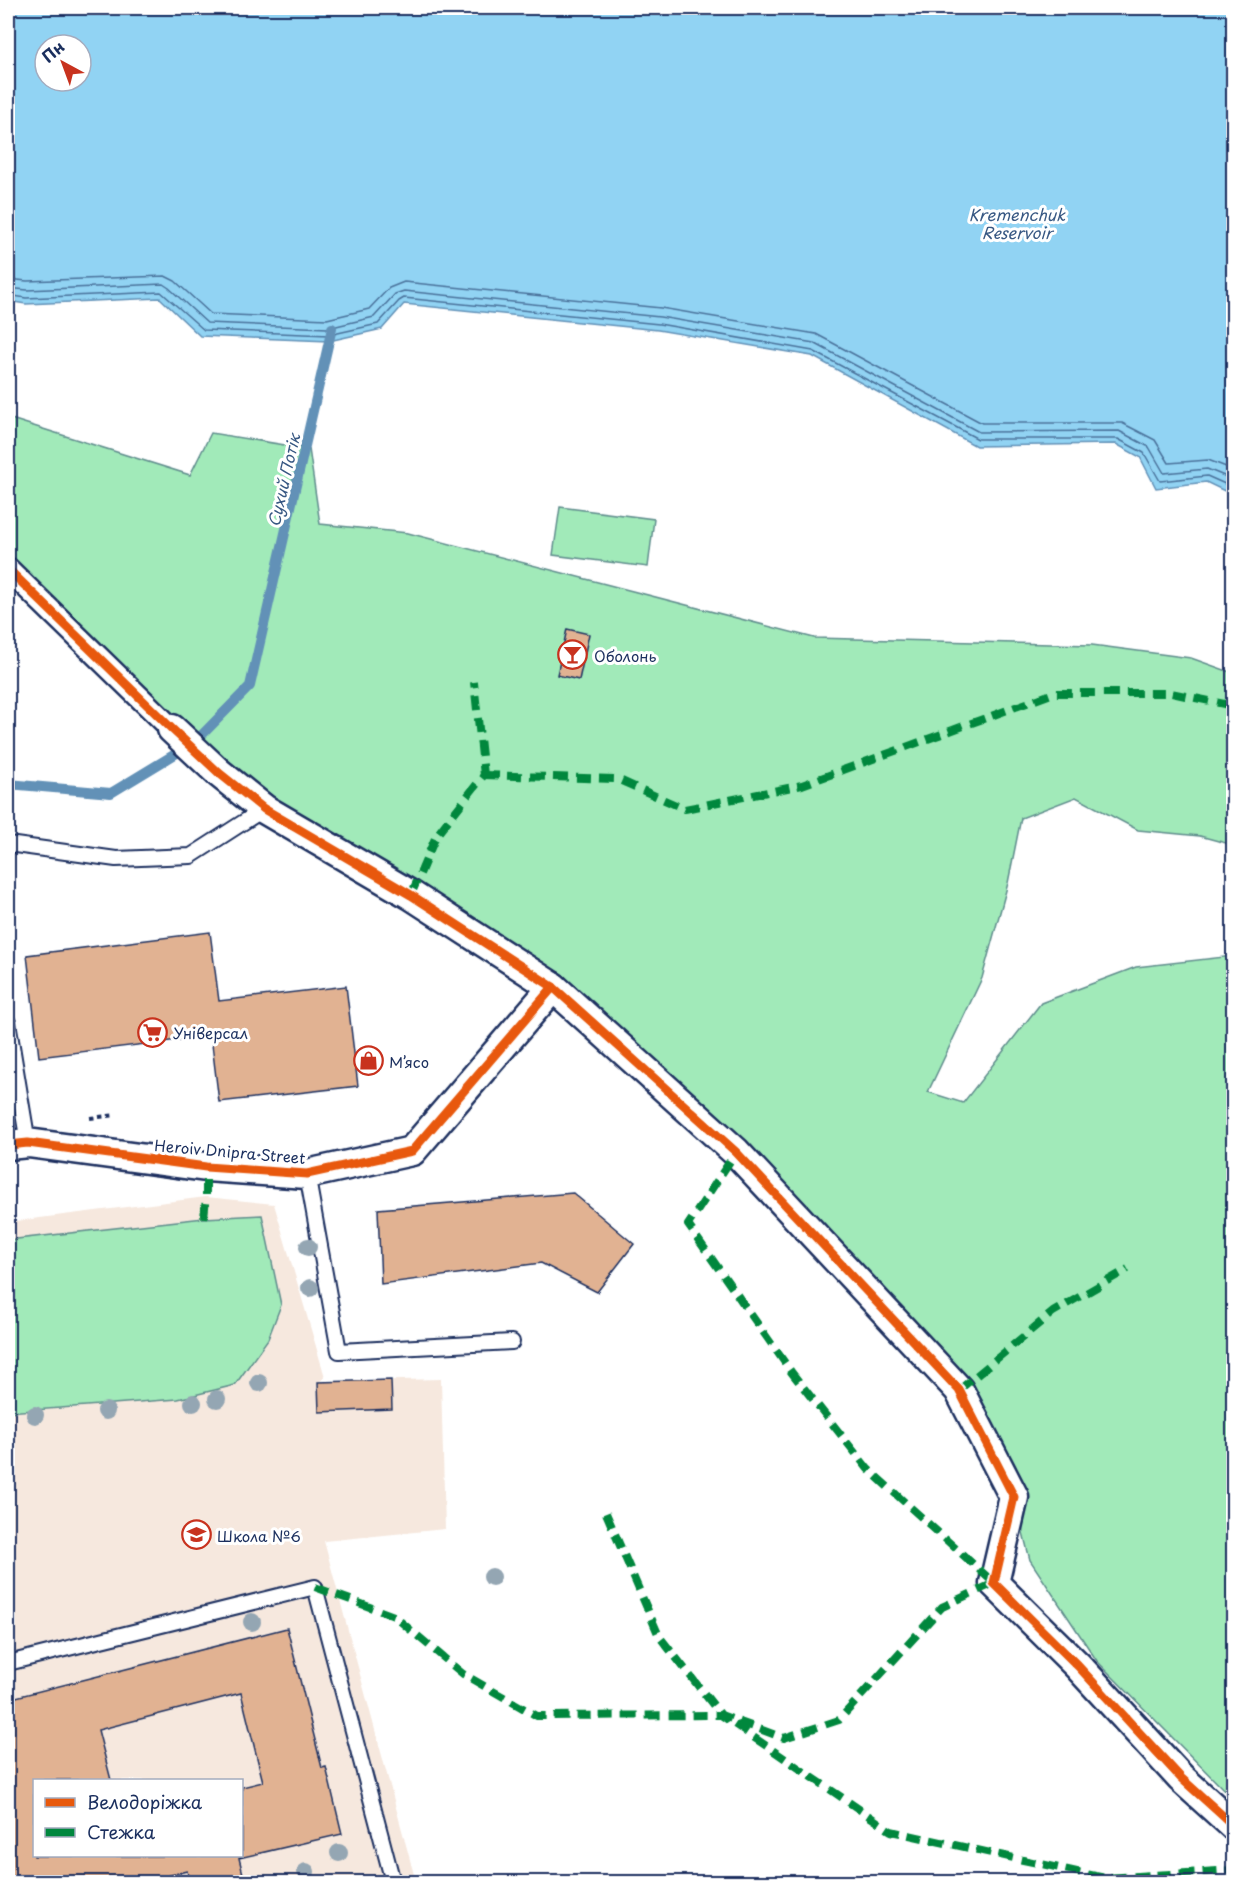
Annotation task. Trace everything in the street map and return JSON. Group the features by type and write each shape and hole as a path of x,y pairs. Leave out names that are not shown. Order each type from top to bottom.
{"street":[{"path":"8,569 219,773 264,809 411,895 553,987 736,1152 959,1390 1014,1497 994,1583 1078,1666 1181,1778 1233,1826"},
{"name":"Heroiv Dnipra Street","path":"18,1144 206,1167 307,1174 412,1151 553,987"}],"lane":[{"path":"8,844 116,859 191,856 264,809"},
{"path":"8,1022 18,1144"},
{"path":"307,1174 339,1351 512,1342"},
{"path":"8,1663 315,1587 393,1882"}],"shaded area":[{"name":"Школа №6","path":"206,1197 274,1204 325,1377 319,1382 441,1379 445,1529 324,1541 416,1882 8,1882 8,1222"}],"green space":[{"path":"8,418 190,475 211,433 309,449 320,524 408,533 814,638 1092,645 1191,658 1233,673 1233,845 1200,836 1138,830 1076,797 1021,818 1008,883 982,978 928,1092 963,1103 1041,1003 1136,967 1233,956 1233,1799 1097,1661 1030,1560 1014,1497 959,1390 553,987 264,809 8,569"},
{"path":"560,507 654,519 648,567 553,555"},
{"path":"262,1215 281,1305 268,1339 235,1385 178,1399 8,1412 8,1240 204,1218"}],"water":[{"name":"Kremenchuk Reservoir","path":"8,8 1233,8 1233,495 1206,482 1156,488 1140,457 1116,444 976,446 812,356 658,330 404,304 382,329 329,341 200,336 160,298 26,304 8,301"}],"building":[{"name":"Оболонь","path":"567,629 589,634 579,680 557,675"},
{"path":"210,932 219,1001 346,986 358,1086 219,1102 211,1036 39,1057 27,955"},
{"path":"573,1193 634,1244 597,1292 541,1263 381,1284 378,1209"},
{"path":"391,1380 392,1409 319,1412 318,1382"},
{"path":"287,1628 322,1768 326,1767 342,1834 239,1858 245,1882 190,1882 187,1871 142,1882 11,1882 8,1868 8,1699","holes":["241,1693 263,1782 243,1787 243,1857 33,1857 33,1779 111,1779 98,1730"]}],"waterway":[{"name":"Сухий Потік","path":"8,784 111,793 195,742 250,686 332,328"}],"marked path":[{"path":"411,895 436,836 484,775 474,682"},
{"path":"484,775 617,779 685,809 802,785 1054,693 1171,693 1234,706"},
{"path":"606,1513 659,1636 721,1715 784,1738 839,1720 942,1607 994,1583 868,1469 792,1373 688,1225 736,1152"},
{"path":"204,1218 206,1167"},
{"path":"959,1390 1053,1312 1128,1269"},
{"path":"315,1587 394,1616 463,1674 537,1716 721,1715 891,1831 1105,1878 1234,1870"}],"cycle path":[{"path":"8,569 219,773 264,809 411,895 553,987 736,1152 959,1390 1014,1497 994,1583 1078,1666 1181,1778 1234,1826"},
{"path":"8,1145 28,1143 206,1167 307,1174 412,1151 553,987"}],"place":[{"name":"Оболонь","path":"573,655"},
{"name":"Універсал","path":"152,1032"},
{"name":"М’ясо","path":"368,1061"},
{"name":"Школа №6","path":"196,1535"}]}
